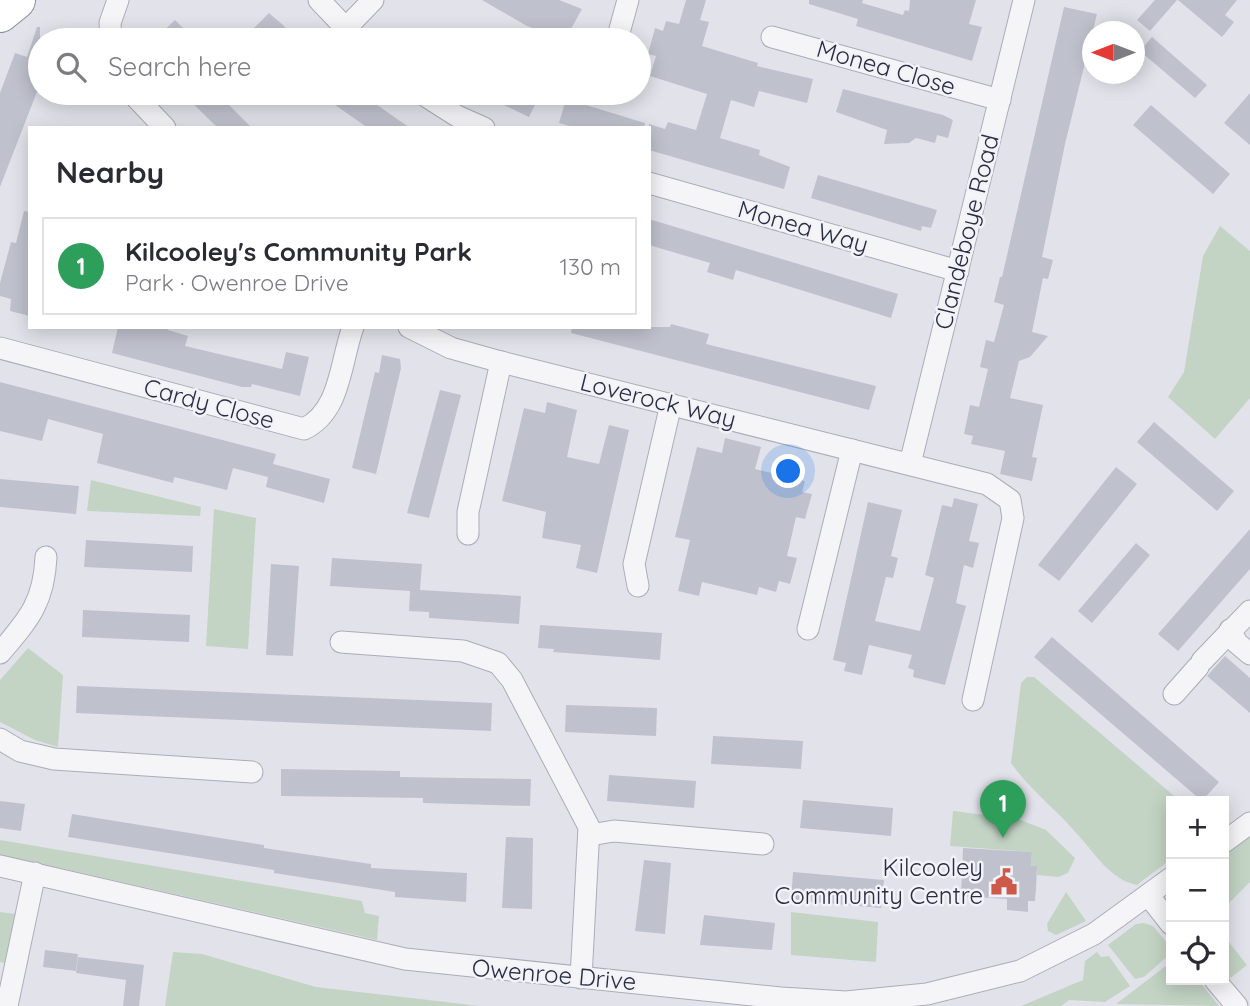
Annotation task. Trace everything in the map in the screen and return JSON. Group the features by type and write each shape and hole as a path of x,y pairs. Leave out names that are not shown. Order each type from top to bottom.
{"highway":[{"path":"0,13 16,0"}],"street":[{"path":"110,28 118,0"},
{"path":"319,0 346,28"},
{"path":"356,28 373,0"},
{"path":"620,28 628,0"},
{"name":"Clandeboye Road","path":"910,464 1024,0"},
{"name":"Monea Close","path":"772,37 1000,100"},
{"path":"143,105 163,126"},
{"path":"440,105 480,126"},
{"name":"Monea Way","path":"651,184 958,271"},
{"name":"Cardy Close","path":"0,348 304,429 321,421 331,405 352,329"},
{"name":"Loverock Way","path":"414,329 451,348 501,362 987,484 1010,500 1013,518 973,700"},
{"path":"468,534 468,512 501,362"},
{"path":"638,586 634,564 671,404"},
{"path":"807,629 852,450"},
{"path":"0,653 33,614 45,584 46,557"},
{"path":"1174,694 1250,611"},
{"path":"1230,630 1237,643 1250,654"},
{"path":"341,642 463,651 498,663 512,680 581,811 590,835 580,978"},
{"path":"0,739 20,751 54,759 252,772"},
{"path":"1229,838 1250,823"},
{"path":"590,835 614,831 763,844"},
{"name":"Owenroe Drive","path":"0,866 381,955 781,1002 846,1002 928,994 1020,971 1094,934 1166,882"},
{"path":"6,1006 35,873"},
{"path":"1148,895 1169,922"},
{"path":"1219,985 1237,1006"}],"green space":[{"path":"1220,226 1250,251 1250,398 1215,439 1168,397 1184,372 1203,256"},
{"path":"91,480 201,507 200,516 87,511"},
{"path":"214,509 256,518 248,649 206,646"},
{"path":"28,648 63,675 58,747 35,740 0,722 0,680"},
{"path":"1027,677 1034,677 1174,796 1166,796 1166,863 1137,885 1111,872 1011,763 1021,683"},
{"path":"953,811 1018,819 1046,830 1075,858 1068,873 1058,877 1037,875 1037,867 1031,866 1032,852 950,846"},
{"path":"1250,836 1250,882 1229,903 1229,859 1229,852"},
{"path":"0,840 362,901 365,913 379,916 377,940 65,869 0,857"},
{"path":"1066,892 1086,921 1056,935 1048,931 1047,924"},
{"path":"0,912 16,914 5,963 0,962"},
{"path":"791,912 878,922 876,962 791,955"},
{"path":"1136,924 1153,926 1166,942 1166,957 1144,977 1135,979 1108,945"},
{"path":"1229,942 1247,965 1229,979"},
{"path":"173,952 202,954 316,987 480,1006 165,1006"},
{"path":"1097,952 1101,957 1109,956 1130,986 1105,1002 1069,1000 1061,1006 1021,1006 1083,980 1085,961"},
{"path":"1166,966 1166,985 1202,985 1219,1006 1116,1004"}],"building":[{"path":"482,0 559,0 582,9 572,28 527,26"},
{"path":"686,0 706,0 700,20 709,22 702,46 758,63 757,66 813,79 807,103 759,91 754,107 731,100 720,138 760,150 759,155 790,167 784,189 651,151 649,124 665,129 668,122 696,130 707,94 651,76 656,56 651,55 655,28 663,31 666,21 679,24"},
{"path":"809,0 863,0 862,3 903,15 905,10 909,11 910,0 976,0 969,24 982,27 972,61 856,26 858,19 809,4"},
{"path":"1155,0 1177,0 1150,31 1145,27 1145,21 1137,20"},
{"path":"1178,0 1237,0 1225,15 1234,22 1222,37"},
{"path":"1064,7 1097,14 1095,21 1082,21 1082,75 1042,257 1053,260 1048,279 1043,278 1032,332 1048,336 1030,357 1019,361 1010,398 1043,405 1032,457 1037,458 1032,481 1000,474 1005,451 971,444 973,436 964,434 970,405 979,407 988,369 980,367 986,340 994,342 1004,305 994,302"},
{"path":"269,13 286,28 254,28"},
{"path":"175,20 183,28 167,28"},
{"path":"1152,37 1207,85 1195,98 1145,55 1145,45"},
{"path":"15,53 27,57 28,54 28,105 32,105 0,187 0,93"},
{"path":"843,89 943,115 953,120 948,138 937,135 935,143 916,138 909,143 884,144 887,130 836,112"},
{"path":"1250,93 1250,145 1224,123"},
{"path":"194,105 229,105 250,126 216,126"},
{"path":"335,105 377,105 407,126 365,126"},
{"path":"504,105 535,105 529,117"},
{"path":"564,105 586,105 645,123 644,126 570,126 559,123"},
{"path":"1151,105 1230,174 1213,194 1133,125"},
{"path":"818,175 937,210 931,228 922,226 921,231 811,198"},
{"path":"24,211 28,212 28,316 10,311 11,299 0,296 0,283 11,242 16,243"},
{"path":"651,220 898,294 891,318 736,270 733,280 707,272 710,263 651,246"},
{"path":"671,324 709,334 706,344 876,386 869,410 571,333 572,329 670,327"},
{"path":"118,329 168,329 188,336 185,346 282,369 286,352 309,357 300,396 252,384 251,387 242,387 112,353"},
{"path":"382,355 400,359 401,368 376,474 352,468 375,372 379,373"},
{"path":"0,382 276,454 273,464 330,479 324,503 266,487 268,477 233,468 227,490 174,477 173,483 97,463 103,434 48,419 42,441 0,431"},
{"path":"440,390 461,395 429,518 407,513"},
{"path":"547,402 577,410 567,457 599,464 609,425 629,430 597,573 576,568 581,545 542,538 546,512 502,501 524,408 545,413"},
{"path":"1154,422 1234,491 1217,511 1137,442"},
{"path":"725,438 761,447 755,469 805,481 802,492 812,494 805,519 796,517 787,556 797,558 790,584 779,581 776,592 759,587 757,595 702,582 699,596 678,591 690,540 675,537 697,447 722,453"},
{"path":"1116,467 1137,484 1059,581 1038,565"},
{"path":"0,479 79,486 76,514 0,507"},
{"path":"954,498 978,504 969,541 979,543 973,568 964,565 956,603 966,606 945,685 913,677 914,670 908,668 912,655 869,645 862,675 844,671 846,663 833,660 868,502 902,510 891,556 898,558 893,578 886,577 875,621 920,631 934,578 925,575 942,505 952,507"},
{"path":"1250,529 1250,569 1178,651 1158,634"},
{"path":"86,540 193,546 192,572 84,567"},
{"path":"1136,543 1150,555 1092,623 1078,611"},
{"path":"332,558 422,564 420,590 521,596 519,624 429,618 429,612 409,611 410,591 330,586"},
{"path":"271,564 299,566 293,656 266,655"},
{"path":"83,610 190,615 189,642 82,637"},
{"path":"540,625 662,633 660,660 553,652 554,649 538,648"},
{"path":"1052,637 1219,782 1206,796 1196,796 1034,657"},
{"path":"1225,656 1250,678 1250,713 1207,676"},
{"path":"77,686 492,703 491,731 76,713"},
{"path":"566,705 657,708 656,736 565,732"},
{"path":"713,736 803,741 801,769 711,764"},
{"path":"281,769 400,771 400,777 531,779 530,806 423,803 423,798 281,796"},
{"path":"609,775 696,781 694,808 607,801"},
{"path":"803,800 893,808 891,836 800,828"},
{"path":"0,801 25,804 21,831 0,828"},
{"path":"72,814 371,864 371,868 467,873 466,902 395,897 395,892 68,837"},
{"path":"506,837 533,838 532,909 502,908"},
{"name":"Kilcooley Community Centre","path":"963,848 1032,852 1031,866 1037,866 1036,888 1035,901 1028,901 1028,912 1007,910 1007,899 961,896"},
{"path":"644,860 671,863 665,934 635,931"},
{"path":"793,872 884,880 881,908 791,900"},
{"path":"704,915 775,923 772,950 700,945"},
{"path":"45,950 78,954 76,971 43,967"},
{"path":"78,957 144,965 139,1006 123,1006 126,980 76,973"}],"place":[{"name":"Kilcooley's Community Park","path":"1003,838"},
{"name":"Kilcooley Community Centre","path":"1004,882"}]}
